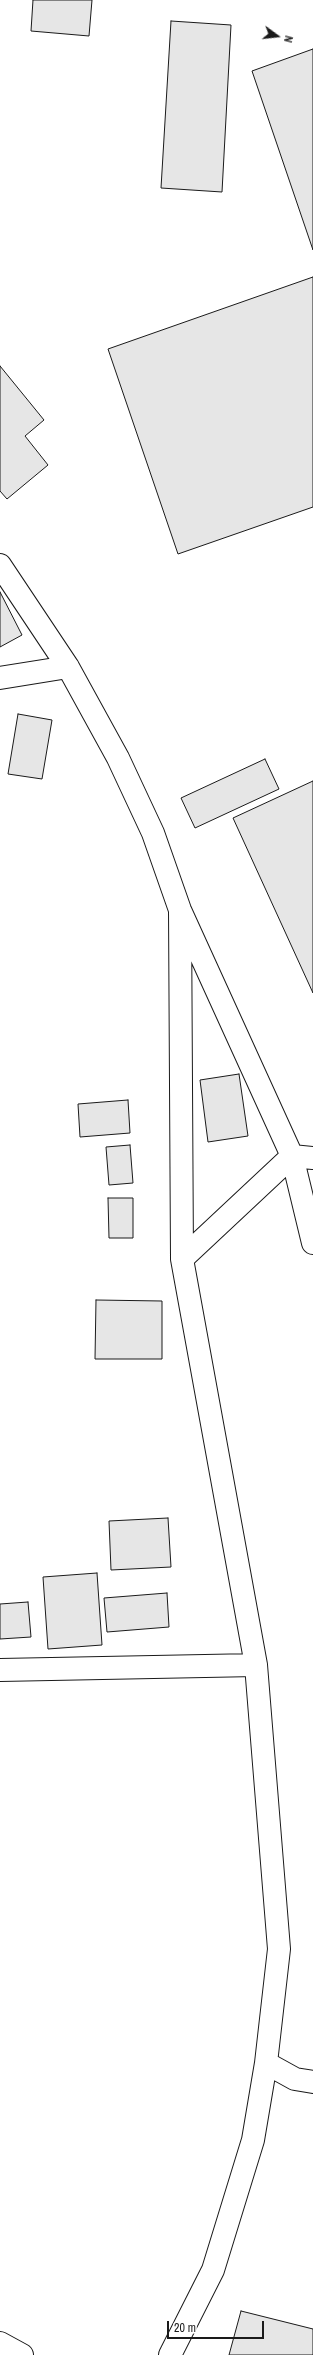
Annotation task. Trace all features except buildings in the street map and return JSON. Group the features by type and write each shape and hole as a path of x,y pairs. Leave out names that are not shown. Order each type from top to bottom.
{"street":[{"path":"0,565 68,666 118,758 153,833 180,910 292,1156 313,1243"},
{"path":"0,678 68,666"},
{"path":"170,2355 213,2270 253,2140 266,2063 279,1949 256,1665 182,1260 180,910"},
{"path":"182,1260 292,1156 313,1158"},
{"path":"0,1670 256,1665"},
{"path":"266,2063 295,2079 313,2082"},
{"path":"0,2343 22,2355"}]}
